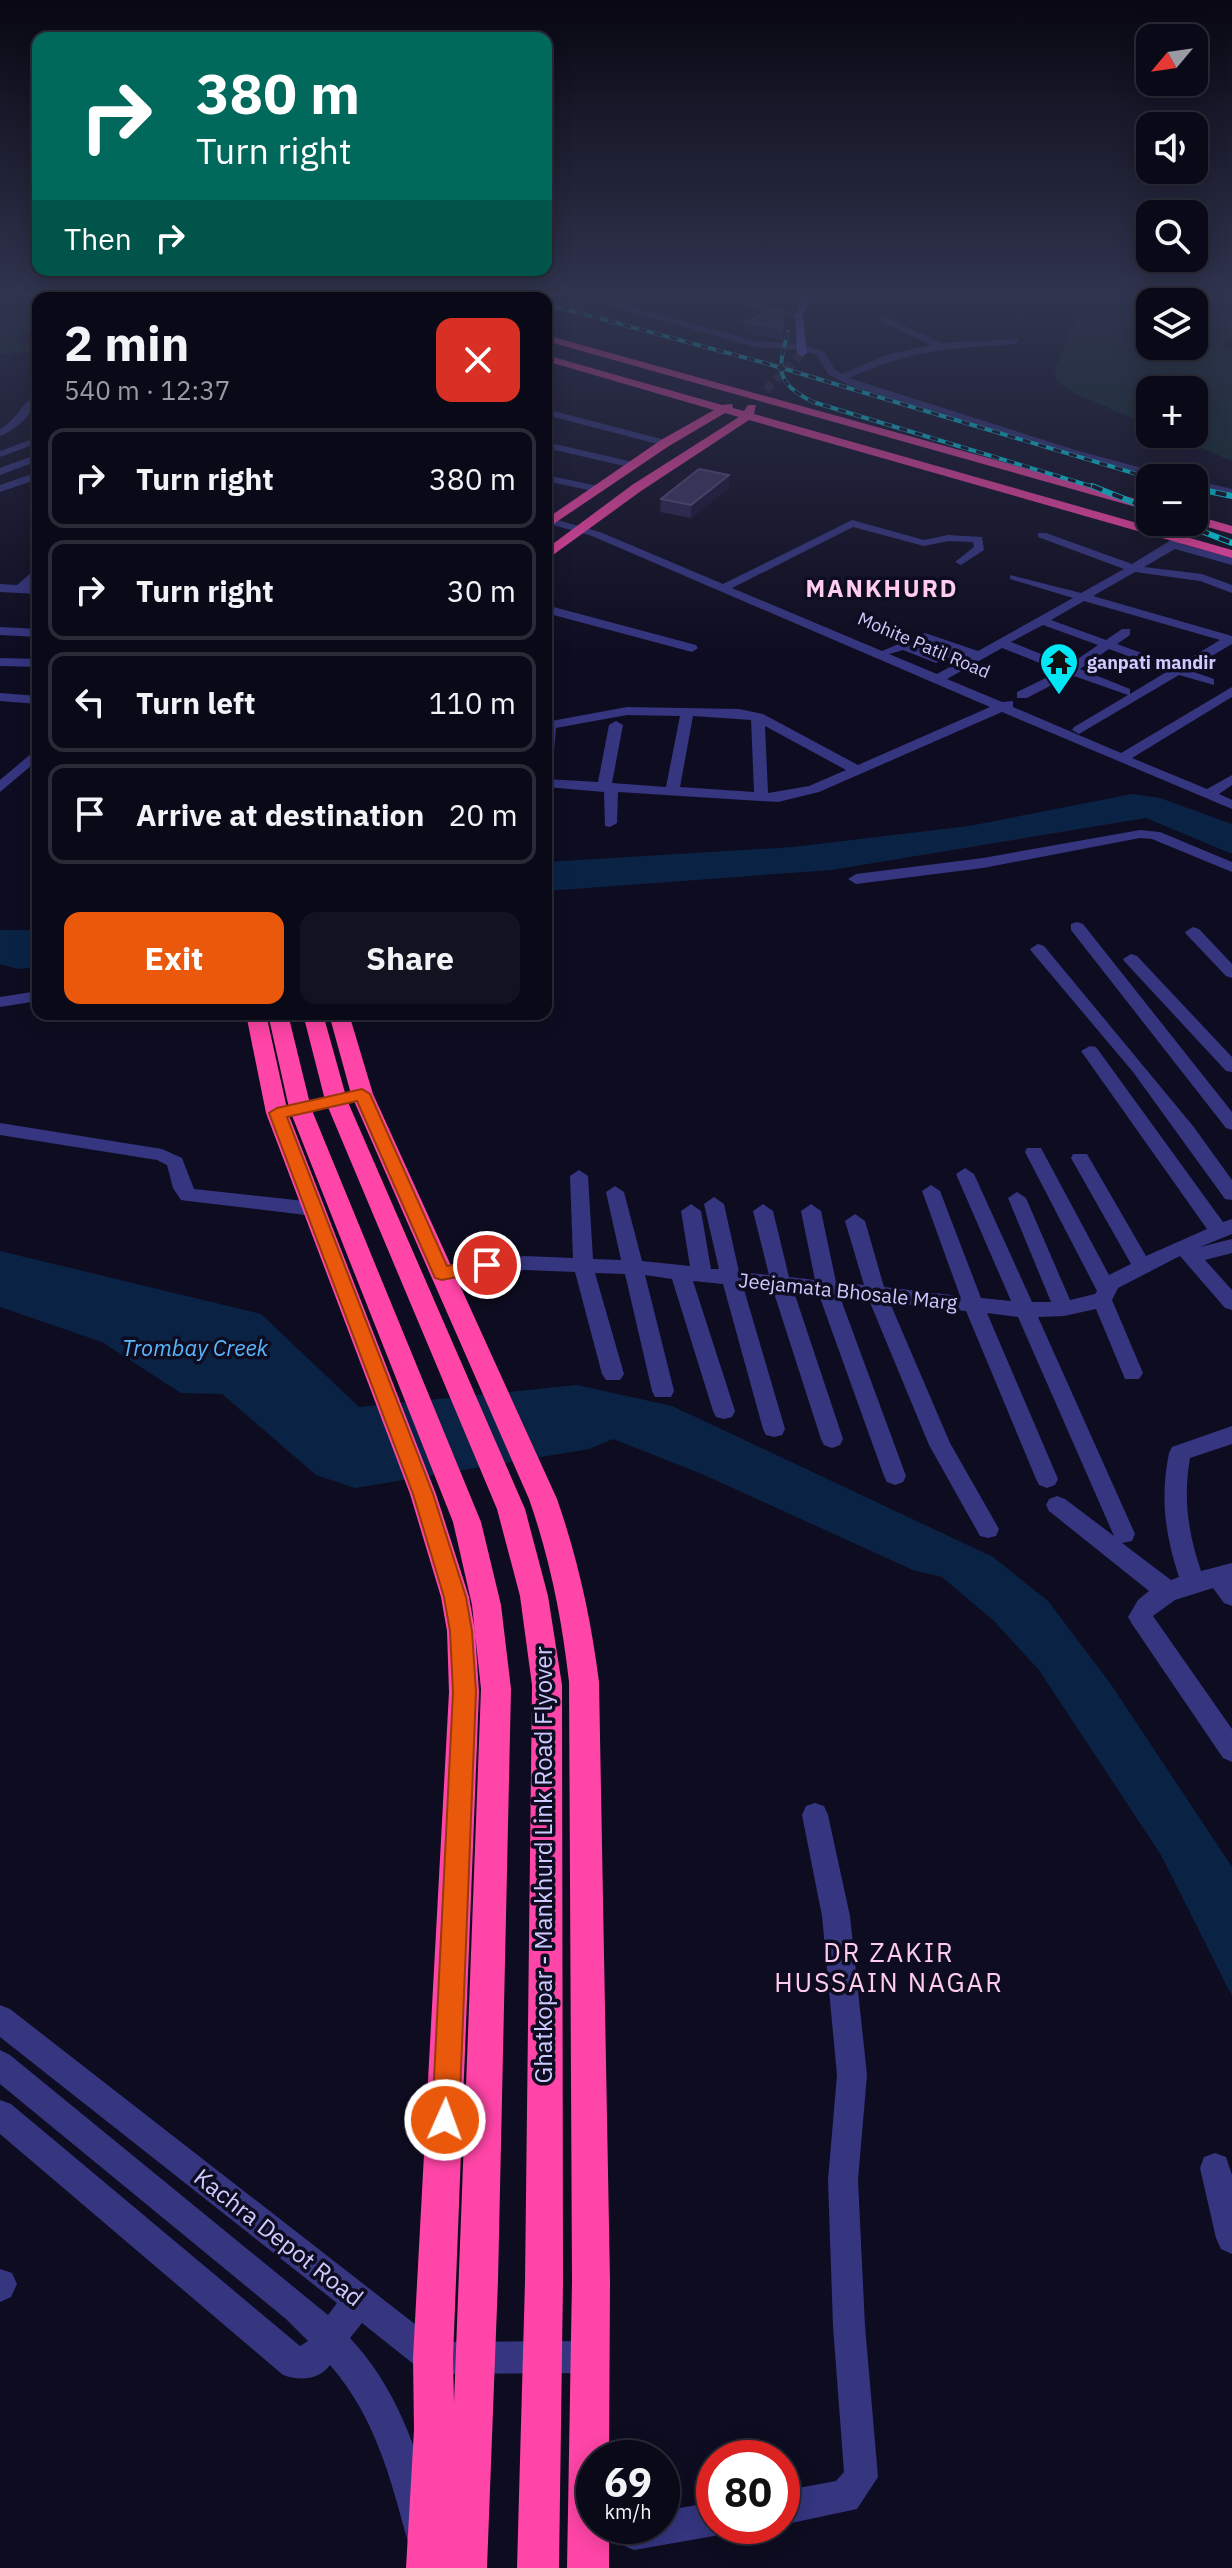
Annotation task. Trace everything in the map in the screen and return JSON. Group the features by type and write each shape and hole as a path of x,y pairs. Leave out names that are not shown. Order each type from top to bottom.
{"highway":[{"path":"552,532 710,415"},
{"path":"744,415 1136,524"},
{"path":"765,415 1136,523"},
{"path":"794,415 1136,511"},
{"path":"833,415 1136,503"},
{"path":"552,559 694,449 748,416"},
{"path":"552,560 600,531 708,452 728,430 777,424"},
{"path":"552,520 633,465 670,444"},
{"path":"1208,523 1232,530"},
{"path":"1183,536 1229,545"},
{"path":"257,1020 277,1113 423,1494 455,1597 461,1631 464,1692 433,2358 434,2430 428,2568"},
{"path":"279,1020 300,1108 467,1522 483,1573 492,1626 496,1689 479,2280 466,2568"},
{"name":"Ghatkopar - Mankhurd Link Road Flyover","path":"315,1020 336,1100 511,1509 529,1563 541,1620 547,1685 544,2281 538,2568"},
{"path":"341,1020 362,1094 543,1499 564,1556 577,1615 584,1682 591,2357 588,2568"},
{"path":"277,1113 362,1094"}],"street":[{"path":"24,425 27,415"},
{"path":"557,415 670,444"},
{"path":"956,415 1071,452 1136,468"},
{"path":"0,422 24,425"},
{"path":"0,433 24,425"},
{"path":"0,454 32,442"},
{"path":"552,446 633,465"},
{"path":"0,472 32,459"},
{"path":"0,489 32,477"},
{"path":"552,479 598,489"},
{"path":"1208,486 1232,492"},
{"path":"552,521 600,531 941,677 1012,701 1127,755"},
{"path":"728,586 852,523 924,543 957,537 978,539 980,548 961,562"},
{"path":"1042,535 1136,569 1202,578 1232,589"},
{"path":"941,677 1136,569 1171,536"},
{"path":"1177,536 1232,562"},
{"path":"20,589 32,576"},
{"path":"1014,577 1231,639"},
{"path":"0,588 32,590"},
{"path":"552,611 692,648"},
{"path":"1044,621 1209,682"},
{"path":"0,631 32,633"},
{"path":"552,783 761,798 778,798 814,789 1012,701 1069,671 1126,632"},
{"path":"1079,730 1231,639"},
{"path":"1002,643 1125,692"},
{"path":"888,651 902,645 936,659 963,650 979,656"},
{"name":"Mohite Patil Road","path":"868,646 888,651 941,677"},
{"path":"0,662 32,663"},
{"path":"1127,755 1232,691"},
{"path":"0,697 32,700"},
{"path":"1012,701 1127,755 1219,792 1232,805"},
{"path":"552,724 627,711 758,717 855,769"},
{"path":"672,793 687,712"},
{"path":"758,717 761,798"},
{"path":"610,823 608,788 616,725"},
{"path":"0,788 32,758"},
{"path":"1219,792 1232,779"},
{"path":"856,879 983,863 1140,834 1155,835 1232,867"},
{"path":"1077,927 1232,1124"},
{"path":"1193,932 1232,973"},
{"path":"1038,949 1121,1043 1180,1118 1232,1194"},
{"path":"1131,959 1232,1067"},
{"path":"0,1002 32,997"},
{"path":"1090,1051 1229,1232"},
{"path":"0,1129 162,1155 175,1162 182,1188 188,1195 314,1209"},
{"path":"1034,1152 1105,1296 1132,1373"},
{"path":"1080,1158 1142,1267"},
{"path":"965,1174 1124,1534"},
{"path":"579,1176 583,1265 613,1374"},
{"path":"931,1191 973,1304 1047,1479"},
{"path":"615,1192 663,1391"},
{"path":"1017,1198 1064,1309"},
{"path":"714,1204 731,1278 774,1429"},
{"path":"691,1211 692,1275 724,1411"},
{"path":"763,1211 781,1283 832,1439"},
{"path":"811,1211 827,1288 895,1476"},
{"path":"855,1221 876,1293 940,1445 988,1529"},
{"name":"Jeejamata Bhosale Marg","path":"442,1273 524,1263 632,1267 1024,1310 1064,1309 1105,1296 1111,1283 1142,1267 1188,1252 1229,1232"},
{"path":"1188,1252 1232,1303"},
{"path":"1194,1586 1176,1532 1174,1476 1180,1453 1232,1435"},
{"path":"1057,1505 1168,1592"},
{"path":"1227,1582 1168,1592 1145,1606 1140,1617 1232,1750"},
{"path":"800,2505 845,2497 861,2477 849,2326 843,2180 852,2075 836,1916 815,1815"},
{"name":"Kachra Depot Road","path":"0,2019 433,2358"},
{"path":"1,2065 297,2308 332,2342 380,2406 402,2463 428,2553 428,2568"},
{"path":"0,2115 295,2363 313,2361 360,2299"},
{"path":"1215,2168 1232,2238"},
{"path":"433,2358 591,2357"}],"green space":[{"path":"1208,415 1232,415 1232,461 1202,448 1208,448"}],"water":[{"path":"1132,794 1160,798 1232,824 1232,854 1146,818 831,870 552,891 552,862 793,847 969,826"},
{"path":"0,930 32,930 32,968 18,969 0,964"},
{"name":"Trombay Creek","path":"0,1251 261,1314 359,1407 577,1385 672,1406 993,1557 1048,1601 1110,1683 1232,1867 1232,1996 1161,1855 1039,1670 994,1621 942,1577 913,1570 702,1474 613,1439 589,1449 355,1488 316,1475 222,1394 181,1393 102,1342 0,1307"}],"building":[{"path":"699,469 729,475 691,505 661,499"}],"railway":[{"path":"855,415 1097,488"},
{"path":"939,415 1136,474"},
{"path":"1092,486 1136,503"},
{"path":"1208,491 1232,496"},
{"path":"1208,534 1232,543"}],"place":[{"name":"ganpati mandir","path":"1059,696"}],"district":[{"name":"MANKHURD","path":"882,588"},
{"name":"DR ZAKIR HUSSAIN NAGAR","path":"889,1967"}],"route":[{"path":"445,2120 464,1692 461,1631 455,1597 423,1494 277,1113 362,1094 442,1273 487,1265"}]}
